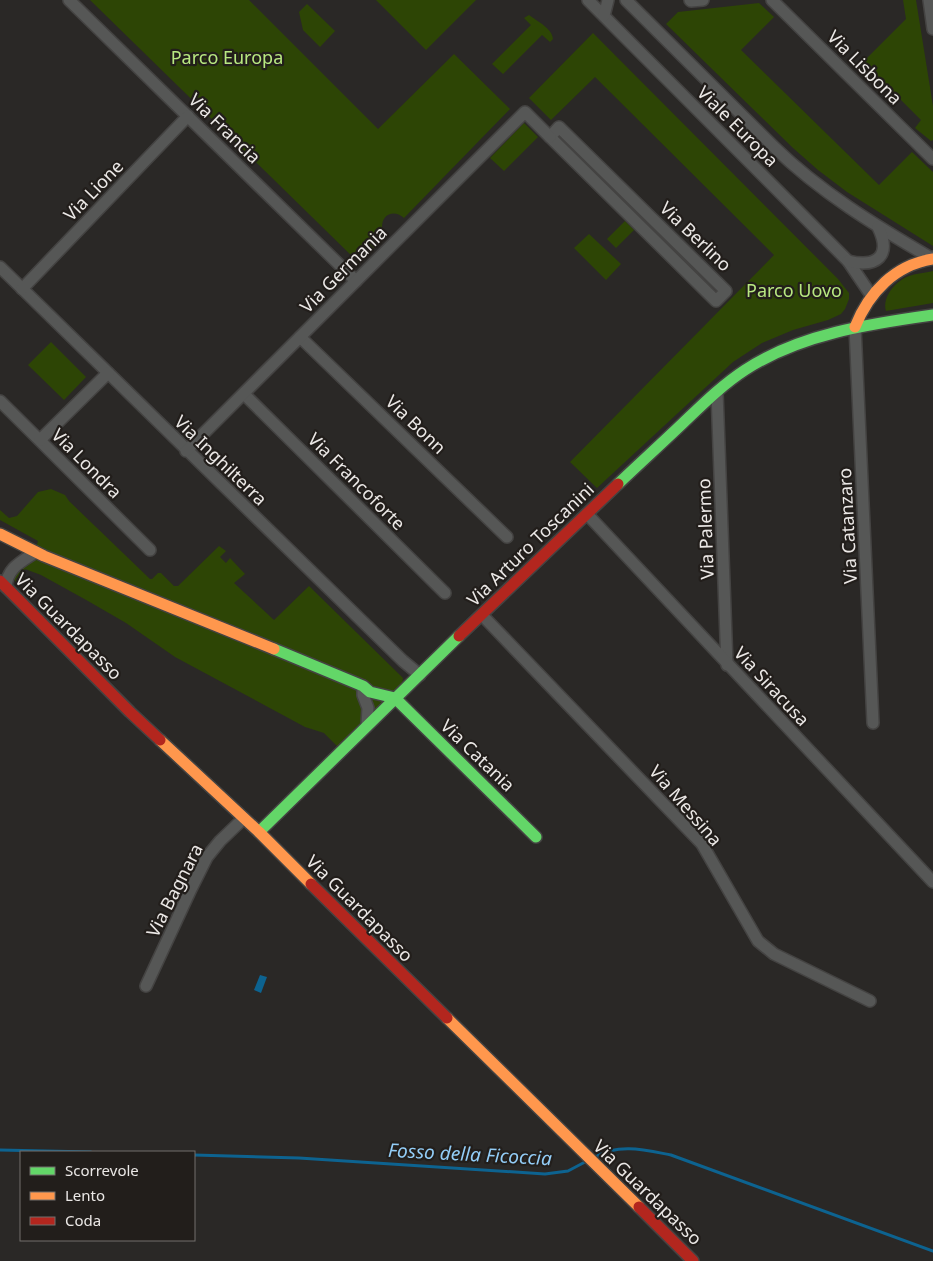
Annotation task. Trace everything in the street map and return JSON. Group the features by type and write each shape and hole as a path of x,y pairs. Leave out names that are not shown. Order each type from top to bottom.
{"street":[{"name":"Via Francia","path":"69,0 356,280"},
{"name":"Viale Europa","path":"588,0 848,261 871,295"},
{"path":"604,16 608,0"},
{"name":"Viale Europa","path":"626,0 787,160 878,227 932,258"},
{"path":"690,0 691,2 703,0"},
{"name":"Via Lisbona","path":"772,0 933,159"},
{"path":"929,0 933,30"},
{"name":"Via Berlino","path":"525,112 550,137 716,301 726,291 559,127 550,137"},
{"name":"Via Germania","path":"186,451 525,112"},
{"name":"Via Lione","path":"22,289 188,116"},
{"path":"848,261 869,264 880,256 884,242 878,227"},
{"path":"855,327 861,311 871,295 887,280 901,270 932,258"},
{"name":"Via Inghilterra","path":"0,267 186,451 403,661 420,674"},
{"path":"871,295 882,322"},
{"name":"Via Arturo Toscanini","path":"259,832 367,725 587,514 717,392 744,371 775,354 810,340 855,327 933,315"},
{"name":"Via Catanzaro","path":"855,327 873,723"},
{"name":"Via Bonn","path":"300,337 507,536"},
{"path":"40,440 108,374"},
{"name":"Via Palermo","path":"717,392 727,665"},
{"name":"Via Francoforte","path":"244,394 445,594"},
{"name":"Via Londra","path":"0,401 150,550"},
{"name":"Via Siracusa","path":"587,514 933,882"},
{"path":"0,534 36,552 363,686 370,692 395,698"},
{"path":"3,584 12,568 36,552"},
{"name":"Via Guardapasso","path":"3,584 130,712 259,832 693,1261"},
{"name":"Via Messina","path":"482,615 702,844 758,941 774,954 870,1001"},
{"path":"363,686 363,695 368,708 367,725"},
{"name":"Via Catania","path":"395,698 536,836"},
{"name":"Via Bagnara","path":"146,986 190,889 207,857 220,841 244,818"}],"green space":[{"name":"Parco Europa","path":"90,0 249,0 378,129 454,54 510,109 404,218 393,213 386,216 382,227 387,235 359,263"},
{"path":"376,0 476,0 426,50"},
{"path":"903,0 916,0 933,106 933,140 931,141 915,128 921,120 863,62 906,19"},
{"path":"759,3 774,17 741,50 879,185 912,152 933,172 933,246 847,192 818,170 666,24 678,12"},
{"path":"307,4 335,31 320,47 303,30 299,12"},
{"path":"529,15 547,28 553,39 550,42 542,35 503,74 492,64 531,25 524,18"},
{"name":"Parco Uovo","path":"593,33 838,279 849,293 849,299 841,314 828,320 793,330 762,343 733,362 597,488 570,462 774,255 595,77 551,120 529,98"},
{"path":"524,123 538,137 504,171 490,158"},
{"path":"625,221 634,230 616,248 607,239"},
{"path":"589,234 621,264 606,280 574,248"},
{"path":"933,271 933,303 886,311 885,305 888,295 899,281 912,275"},
{"path":"51,342 86,377 64,400 28,365"},
{"path":"51,489 65,495 150,579 161,573 174,586 178,586 219,546 226,551 220,557 226,563 230,558 245,574 234,583 274,620 309,586 403,678 402,684 338,747 324,733 305,727 175,657 126,623 41,575 25,569 16,579 19,587 14,579 32,560 38,541 0,520 0,510 9,518 17,516 38,492"}],"water":[{"path":"260,975 267,977 261,993 254,990"}],"waterway":[{"name":"Fosso della Ficoccia","path":"595,1157 613,1150 623,1149 671,1155 933,1251"},
{"name":"Fosso della Ficoccia","path":"0,1150 46,1151"},
{"name":"Fosso della Ficoccia","path":"195,1155 299,1158 545,1174 568,1171 585,1162"}],"traffic: fast":[{"path":"618,484 720,389 745,370 766,358 789,347 836,332 884,322 933,315"},
{"path":"259,832 459,636"},
{"path":"274,649 363,686 370,692 395,698 536,837"}],"traffic: slow":[{"path":"855,327 868,302 885,282 907,267 933,259"},
{"path":"0,534 44,556 274,649"},
{"path":"160,740 259,832 311,884"},
{"path":"447,1018 639,1207"}],"traffic: jam":[{"path":"459,636 618,484"},
{"path":"0,581 160,740"},
{"path":"311,884 447,1018"},
{"path":"639,1207 693,1261"}]}
